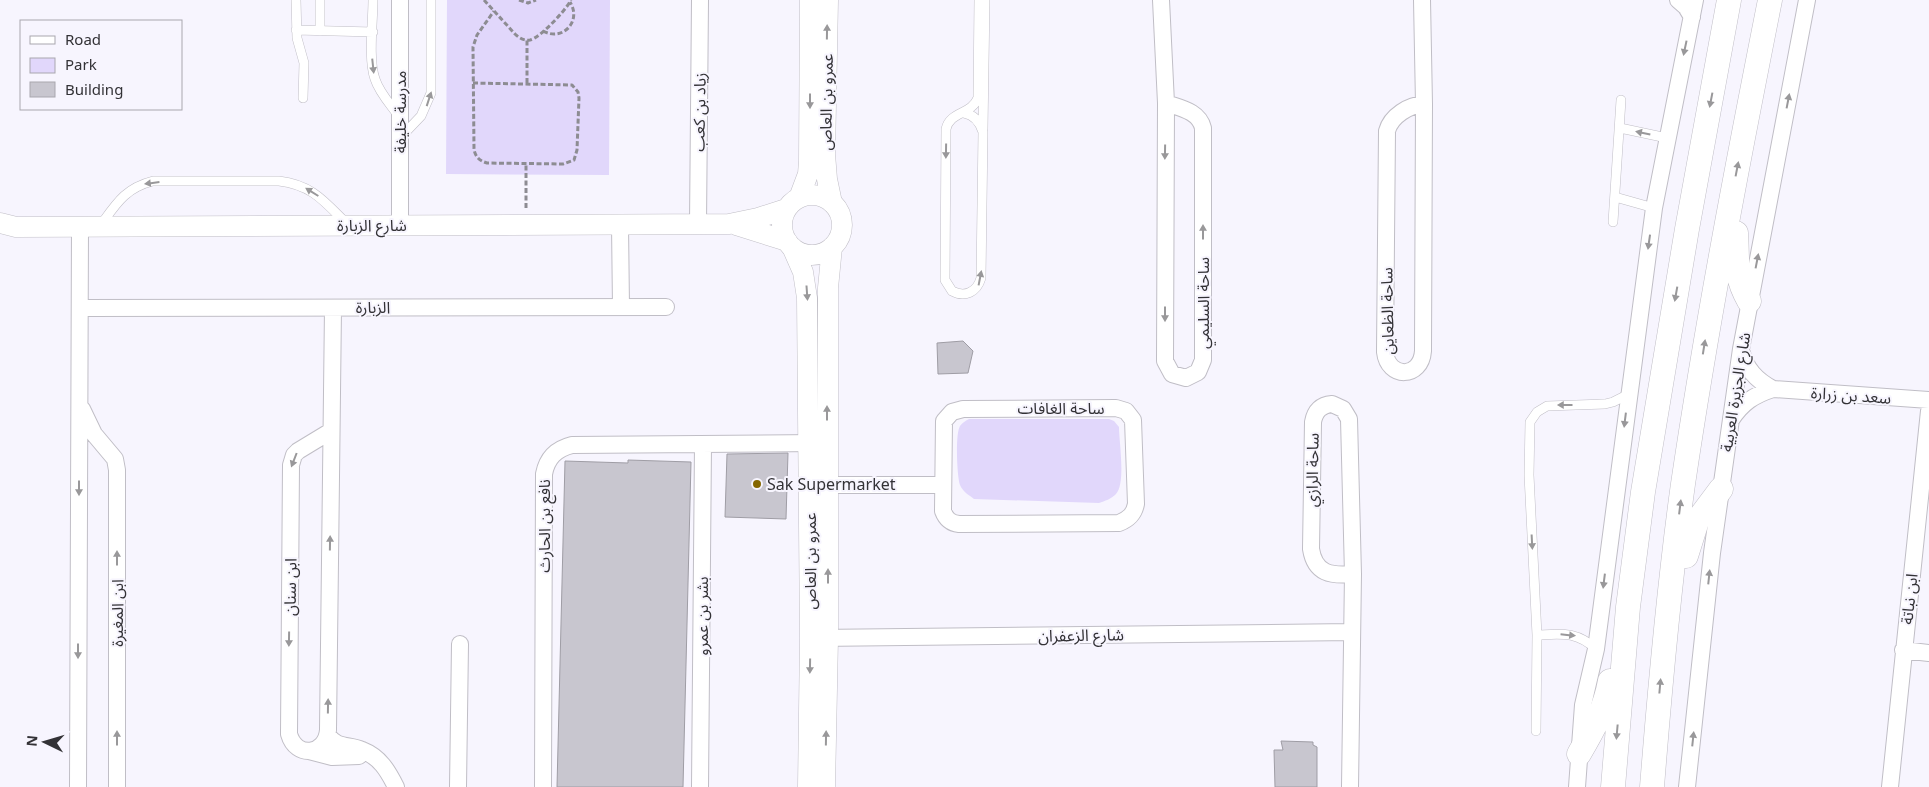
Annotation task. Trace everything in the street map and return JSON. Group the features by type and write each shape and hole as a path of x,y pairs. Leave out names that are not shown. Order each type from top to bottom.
{"main road":[{"path":"1613,787 1628,607 1645,482 1687,230 1729,0"},
{"path":"1652,787 1669,599 1683,486 1705,340 1730,201 1770,0"},
{"path":"1730,201 1736,226 1738,277 1749,301"},
{"path":"1669,599 1680,575 1696,521 1720,489"},
{"path":"1579,754 1604,708 1617,639 1628,607"}],"street":[{"name":"مدرسة خليفة","path":"400,0 400,225"},
{"name":"زياد بن كعب","path":"698,224 700,0"},
{"name":"عمرو بن العاص","path":"793,204 808,174 810,0"},
{"name":"عمرو بن العاص","path":"828,0 825,154 826,179 832,203"},
{"name":"ساحة السليمي","path":"1160,0 1166,103 1165,361 1172,374 1176,377 1186,378 1198,372 1203,360 1203,128 1198,116 1166,103"},
{"name":"ساحة الظعاين","path":"1422,0 1424,104 1424,351 1419,366 1406,372 1396,370 1389,364 1385,352 1387,131 1388,125 1395,117 1414,106 1424,104"},
{"path":"1678,0 1686,7 1692,17"},
{"path":"1577,787 1583,705 1596,650 1654,208 1666,138 1695,0"},
{"name":"شارع الجزيرة العربية","path":"1688,787 1712,553 1740,349 1807,0"},
{"path":"817,195 832,203 838,209 842,225 837,241 832,247 816,254 808,254 800,252 790,244 782,225 793,204 817,195"},
{"name":"شارع الزبارة","path":"5,227 729,224 758,218 793,204"},
{"name":"شارع الزبارة","path":"729,224 790,244"},
{"path":"620,225 621,307"},
{"name":"ابن المغيرة","path":"78,787 80,308 90,226"},
{"name":"عمرو بن العاص","path":"790,244 801,265 806,285 818,443 819,638 825,787"},
{"name":"عمرو بن العاص","path":"818,443 828,281 832,247"},
{"name":"الزبارة","path":"80,308 666,307"},
{"path":"309,751 319,748 328,735 333,308"},
{"name":"سعد بن زرارة","path":"1740,349 1744,362 1751,374 1761,383 1773,389"},
{"name":"سعد بن زرارة","path":"1730,422 1737,410 1747,400 1773,389 1929,400"},
{"name":"ابن المغيرة","path":"80,404 94,434 115,459 117,470 117,787"},
{"name":"ساحة الرازي","path":"1350,787 1353,574 1349,419 1347,414 1338,406 1327,405 1317,411 1313,422 1312,555 1317,566 1325,572 1338,575 1353,574"},
{"name":"ساحة الغافات","path":"1116,408 1126,411 1133,420 1136,504 1131,516 1126,520 1119,522 953,523 948,520 943,511 943,485 944,421 947,416 957,410 1116,408"},
{"name":"ابن نباتة","path":"1890,787 1929,411"},
{"name":"ابن سنان","path":"331,430 298,451 294,455 291,465 289,734 296,747 304,751 332,757 357,757 368,754"},
{"path":"79,451 102,443"},
{"name":"نافع بن الحارث","path":"543,787 546,467 553,455 559,450 572,445 818,443"},
{"name":"بشر بن عمرو","path":"700,787 703,444"},
{"path":"819,485 943,485"},
{"name":"شارع الزعفران","path":"819,638 1352,632"},
{"name":"عمرو بن العاص","path":"808,787 819,638"},
{"path":"458,787 460,644"},
{"path":"1903,650 1929,653"},
{"path":"328,735 339,745 361,749 383,764 396,787"}],"lane":[{"path":"296,0 296,30 298,45 304,63 303,98"},
{"path":"320,0 320,31"},
{"path":"372,0 372,59 375,78 378,87 400,118"},
{"path":"400,138 421,116 431,93 431,0"},
{"path":"979,0 978,98 964,113 952,118 946,129 945,276 949,288 960,294 974,290 981,278 986,0"},
{"path":"296,30 373,32"},
{"path":"1613,222 1621,100"},
{"path":"964,113 975,117 983,132"},
{"path":"1620,128 1666,138"},
{"path":"90,226 128,192 140,185 153,182 279,181 294,183 308,189 320,197 348,225"},
{"path":"1615,197 1654,208"},
{"path":"1536,731 1537,635 1529,475 1530,422 1536,412 1547,406 1605,404 1629,394"},
{"path":"1537,635 1569,634 1584,640 1596,650"}],"path":[{"path":"484,0 515,34 521,39 527,40 543,31 571,1"},
{"path":"519,0 528,3 536,0"},
{"path":"543,31 548,34 558,34 563,33 571,26 575,16 571,1"},
{"path":"473,83 572,85 578,92 579,98 577,150 574,160 563,164 487,163 476,156 474,149 473,83 473,55 475,41 494,11"},
{"path":"526,83 527,40"},
{"path":"526,164 526,224"}],"green space":[{"path":"447,0 610,0 609,175 446,174"},
{"path":"969,419 1109,419 1114,421 1119,427 1121,481 1119,489 1112,497 1099,503 974,499 960,485 957,465 958,431 960,426"}],"building":[{"path":"963,341 973,351 968,373 938,374 937,343"},
{"name":"Sak Supermarket","path":"788,453 786,519 725,517 727,454"},
{"path":"628,460 691,462 683,787 557,787 565,461 628,463"},
{"path":"1281,741 1313,742 1313,745 1317,747 1317,787 1275,787 1274,750 1283,750"}],"place":[{"name":"Sak Supermarket","path":"757,484"}]}
